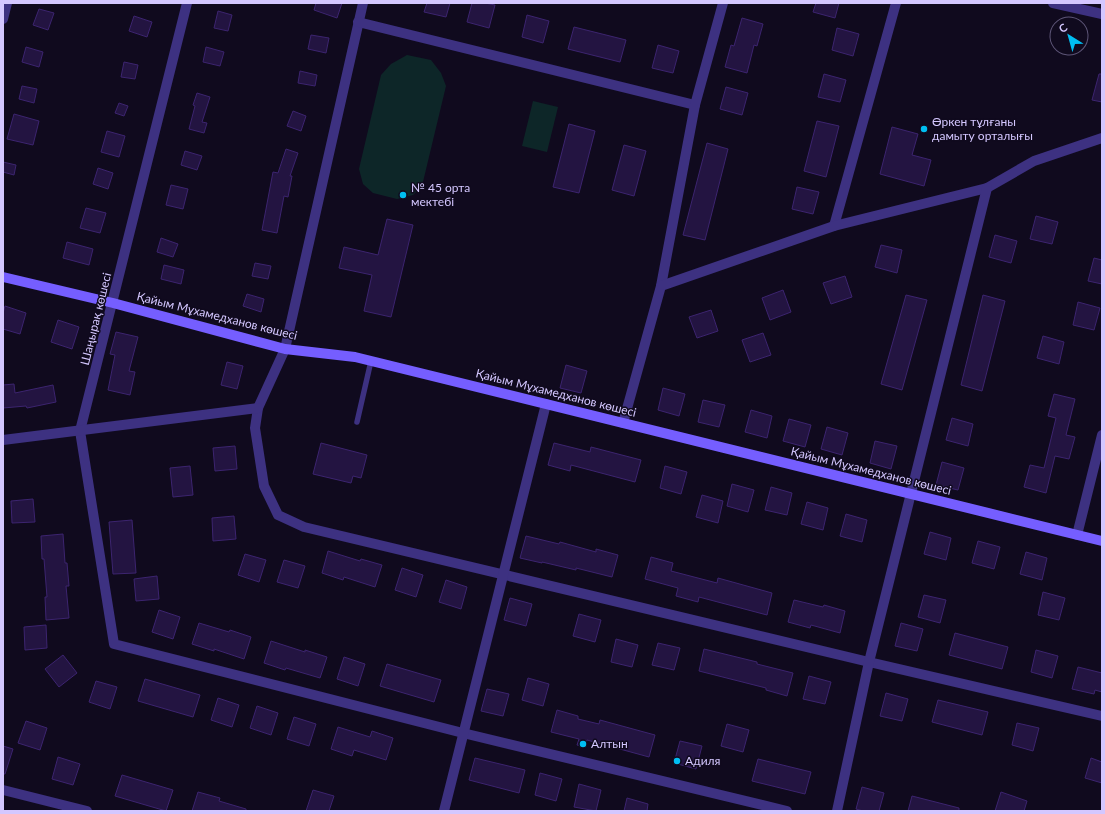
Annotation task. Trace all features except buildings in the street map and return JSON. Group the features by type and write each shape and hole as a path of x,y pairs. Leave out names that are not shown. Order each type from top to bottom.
{"street":[{"path":"3,18 7,3"},
{"name":"Шаңырақ көшесі","path":"188,3 80,431 114,644 463,733"},
{"path":"362,3 286,349 258,408 255,428 264,486 278,515 304,527 503,576 1102,716"},
{"path":"623,423 661,286 695,105 723,3"},
{"path":"834,226 896,3"},
{"path":"1054,3 1075,5 1102,14"},
{"path":"358,22 695,105"},
{"path":"661,286 834,226 987,188 1034,161 1102,138"},
{"path":"837,811 869,662 987,188"},
{"name":"Қайым Мұхамедханов көшесі","path":"3,277 113,303 286,349 370,360 1102,541"},
{"path":"444,811 546,404"},
{"path":"3,440 258,408"},
{"path":"1077,535 1102,435"},
{"path":"463,733 787,811"},
{"path":"3,790 87,811"}],"lane":[{"path":"357,422 370,360"}],"green space":[{"path":"407,55 431,60 441,73 446,86 422,186 413,195 397,199 373,193 363,184 359,169 381,75 391,64"},
{"path":"533,101 558,107 547,152 522,146"}],"place":[{"name":"Өркен тұлғаны дамыту орталығы","path":"924,129"},
{"name":"№ 45 орта мектебі","path":"403,195"},
{"name":"Алтын","path":"583,744"},
{"name":"Адиля","path":"677,761"}]}
